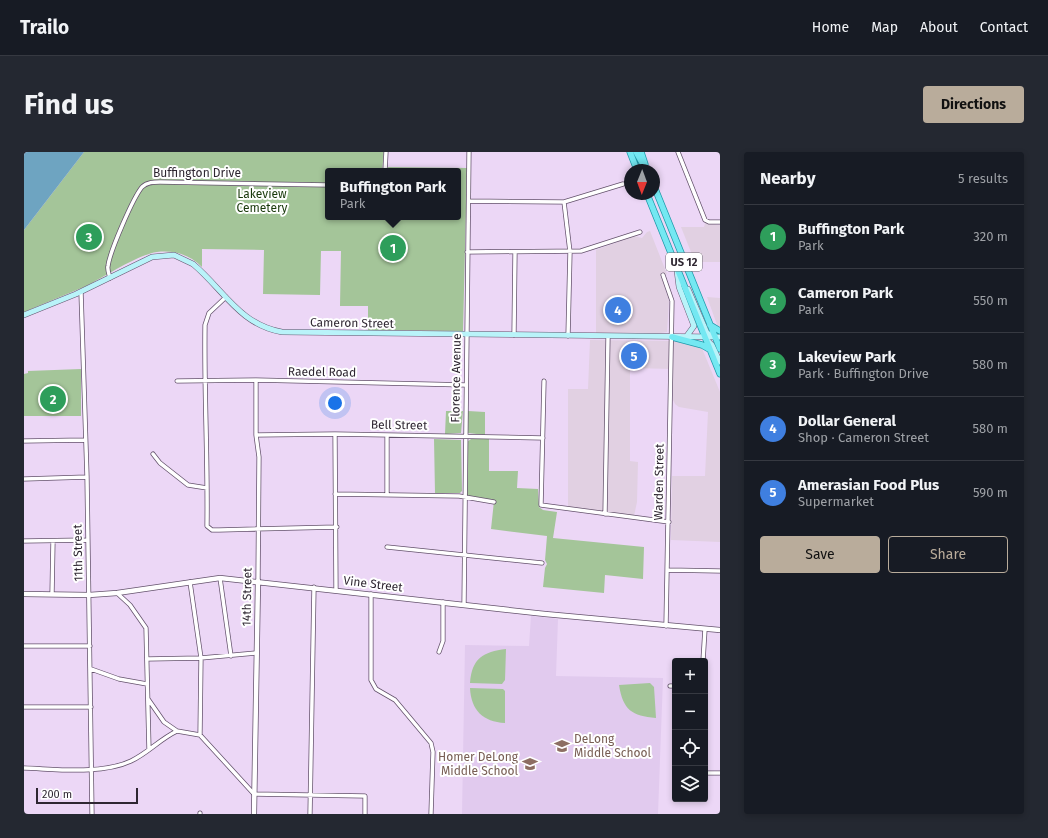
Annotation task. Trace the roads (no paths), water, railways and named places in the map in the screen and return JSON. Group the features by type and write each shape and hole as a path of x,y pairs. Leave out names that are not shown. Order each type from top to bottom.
{"main road":[{"path":"630,152 635,164"},
{"path":"636,152 643,164"},
{"path":"641,152 645,164"},
{"name":"US 12","path":"649,200 720,374"},
{"name":"US 12","path":"660,200 710,325 717,337 720,349"},
{"name":"Cameron Street","path":"24,316 82,292 152,257 174,255 193,264 251,321 258,326 276,331 608,337 717,337"},
{"path":"678,273 689,290 707,333 717,337"},
{"path":"678,273 679,287 694,326 686,337"},
{"path":"710,325 720,331"},
{"path":"672,337 702,345 710,350"},
{"path":"705,338 712,345 720,362"}],"street":[{"path":"386,152 386,168"},
{"name":"Florence Avenue","path":"464,605 469,152"},
{"path":"678,152 706,220 720,222"},
{"name":"Buffington Drive","path":"110,278 107,267 122,226 134,201 143,186 146,184 160,182 325,185"},
{"path":"469,201 564,202 623,184"},
{"path":"564,202 570,252 568,336"},
{"path":"467,252 570,252 596,247 640,232"},
{"path":"514,335 515,253"},
{"name":"Warden Street","path":"664,275 672,301 666,626"},
{"name":"11th Street","path":"82,292 91,669 92,814"},
{"path":"226,297 209,313 206,319 204,381 207,526 208,528 218,530 337,527"},
{"path":"605,514 608,337"},
{"name":"Raedel Road","path":"177,381 256,380 466,385"},
{"name":"14th Street","path":"254,814 259,457 256,435 256,380"},
{"path":"544,381 541,505 669,522"},
{"path":"335,434 335,494 337,527 336,590"},
{"name":"Bell Street","path":"256,435 335,434 542,438"},
{"path":"387,494 388,435"},
{"path":"24,441 85,440"},
{"path":"153,454 160,463 185,483 207,488"},
{"path":"24,479 87,477"},
{"path":"335,494 387,494 465,498 494,502"},
{"path":"24,541 88,540"},
{"path":"52,594 53,541"},
{"path":"387,546 542,563"},
{"path":"668,570 720,571"},
{"path":"220,578 230,656"},
{"name":"Vine Street","path":"24,594 89,595 117,593 220,578 314,587 464,605 666,626 720,630"},
{"path":"190,582 201,658 200,735"},
{"path":"310,814 314,587"},
{"path":"117,593 130,605 146,628 149,750"},
{"path":"371,594 371,680 376,689 396,700 431,743 433,752 431,814"},
{"path":"439,652 443,642 443,602"},
{"path":"703,658 705,629"},
{"path":"24,646 90,646"},
{"path":"147,659 201,658 256,652"},
{"path":"91,669 119,679 148,684"},
{"path":"148,700 164,722 177,731 200,735 254,794 365,796 365,814"},
{"path":"24,707 91,707"},
{"path":"24,768 92,769 121,765 138,758 166,736 177,731"},
{"path":"708,773 720,773"}],"water":[{"path":"24,152 84,152 24,230"}],"place":[{"name":"Lakeview Park","path":"89,237"},
{"name":"Buffington Park","path":"393,248"},
{"name":"Dollar General","path":"618,310"},
{"name":"Amerasian Food Plus","path":"634,356"},
{"name":"Cameron Park","path":"53,399"},
{"name":"DeLong Middle School","path":"562,746"},
{"name":"Homer DeLong Middle School","path":"530,764"}],"park label":[{"name":"Lakeview Cemetery","path":"262,201"}]}
